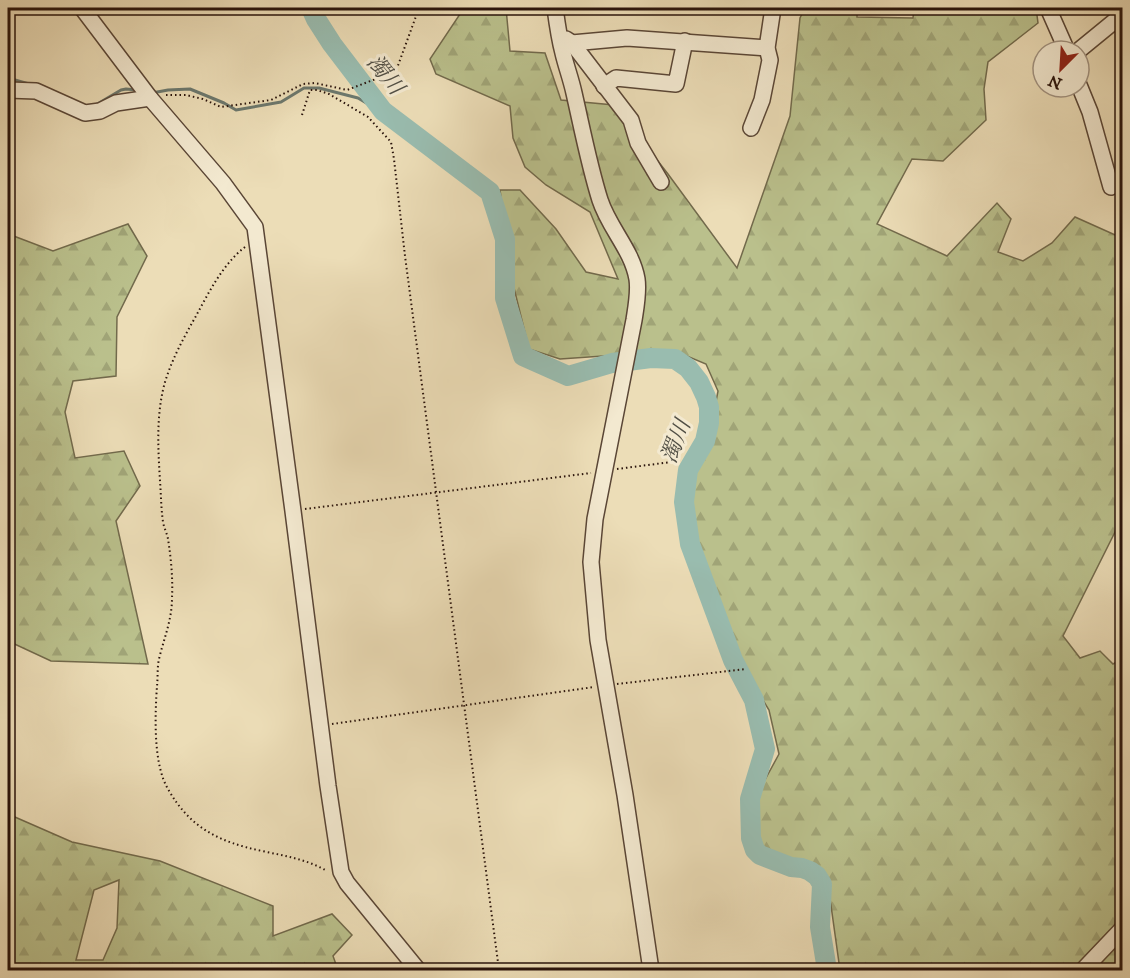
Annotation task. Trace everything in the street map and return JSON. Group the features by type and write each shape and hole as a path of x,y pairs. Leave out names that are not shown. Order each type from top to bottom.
{"street":[{"path":"82,8 255,227 320,726 343,878 410,967"},
{"path":"555,8 559,33 601,203 612,228 625,248 637,279 634,320 595,519 591,562 598,640 625,795 651,970"},
{"path":"751,128 762,100 770,60 766,48 773,8"},
{"path":"1048,8 1062,39"},
{"path":"1091,40 1122,15"},
{"path":"559,33 572,43 631,120 638,143 661,182"},
{"path":"572,43 627,38 766,48"},
{"path":"604,86 616,78 676,84 685,41"},
{"path":"8,90 36,91 85,112 100,111 147,93"},
{"path":"1085,99 1111,187"},
{"path":"1083,970 1122,929"}],"path":[{"path":"147,93 186,95 203,99 220,107 271,100 303,84 315,83 347,90 390,76 396,70 419,8"},
{"path":"302,115 310,90 317,90 329,94 368,117 391,142 499,970"},
{"path":"257,242 239,252 215,283 182,343 169,371 162,394 158,456 163,522 170,552 172,596 171,619 159,662 156,731 160,769 167,788 184,812 198,826 215,837 238,845 307,861 343,878"},
{"path":"293,511 679,461"},
{"path":"320,726 605,685 746,669"}],"green space":[{"path":"464,8 506,8 510,51 545,53 561,100 614,105 737,268 790,116 800,18 805,8 857,8 857,17 913,18 914,8 1036,8 1038,23 988,62 984,89 986,120 943,161 912,159 877,224 947,256 997,203 1011,219 998,252 1023,261 1052,243 1075,217 1122,238 1122,518 1063,636 1080,658 1100,651 1113,664 1122,659 1122,970 840,970 827,877 810,864 765,852 758,847 754,835 754,800 779,754 769,710 738,659 693,544 686,501 690,472 708,444 718,391 706,364 675,351 560,359 529,349 514,288 500,190 520,190 556,229 586,272 618,279 590,212 546,185 525,167 513,138 510,106 436,74 430,59"},
{"path":"128,224 147,256 117,317 116,376 73,381 65,412 75,458 124,451 140,486 116,521 148,664 51,661 8,641 8,241 11,235 53,251"},
{"path":"8,814 72,842 160,861 273,906 273,936 332,914 352,935 333,956 338,970 8,970","holes":["119,880 117,928 103,960 76,960 94,890"]}],"waterway":[{"name":"濁川","path":"311,8 332,44 383,111 490,192 505,239 505,298 523,356 568,376 612,363 651,358 675,359 688,368 699,382 709,407 709,423 705,441 688,470 684,502 690,544 733,660 754,700 765,749 750,799 751,838 755,850 760,855 791,867 810,871 822,884 820,927 827,970"},
{"path":"8,78 29,84"},
{"path":"152,93 190,89 236,110 281,102 304,88 319,88 358,98 383,111"},
{"path":"94,106 121,90 137,90"}]}
